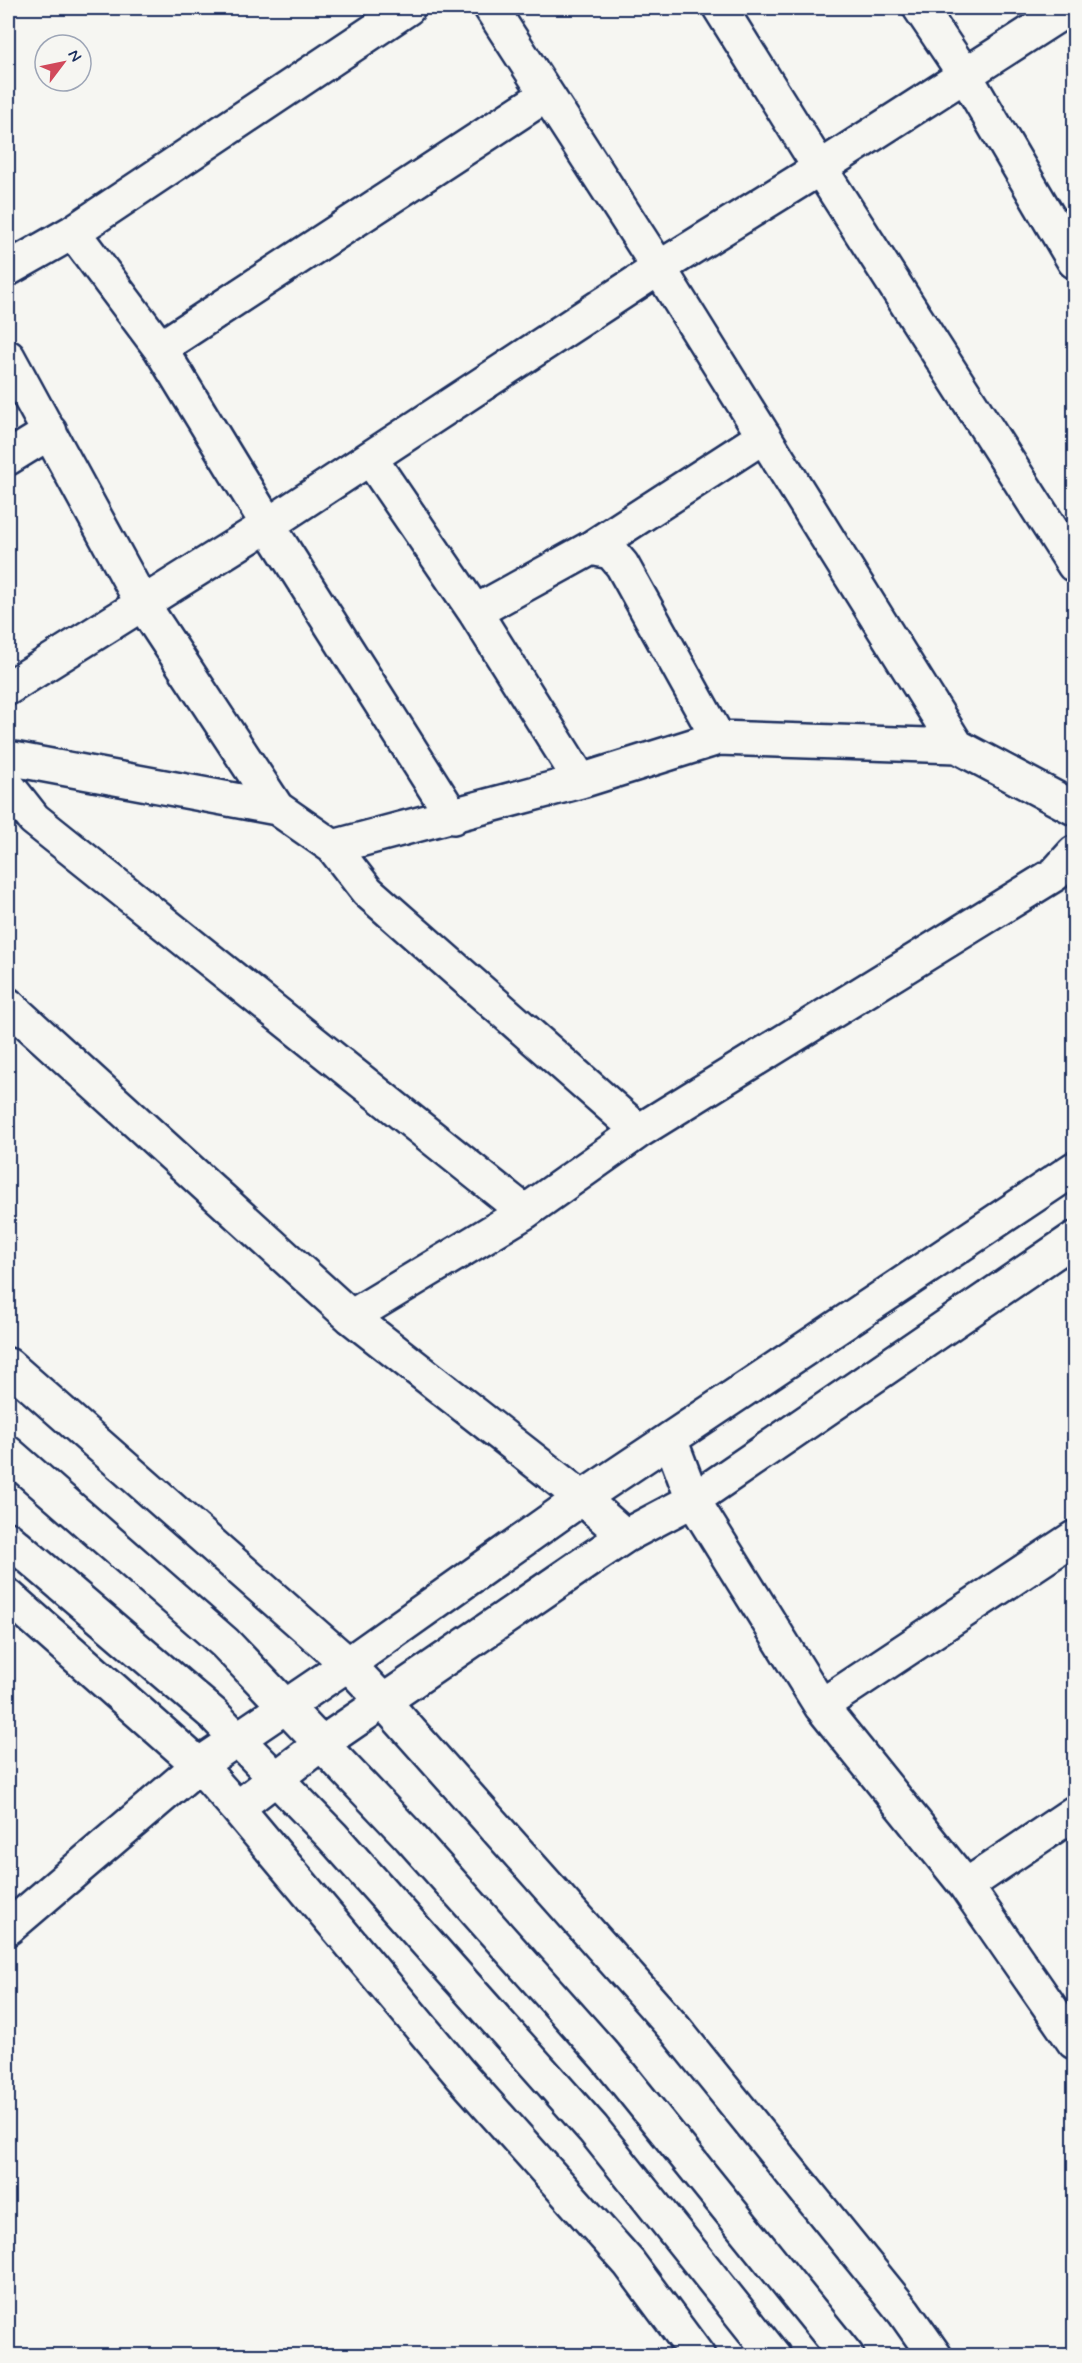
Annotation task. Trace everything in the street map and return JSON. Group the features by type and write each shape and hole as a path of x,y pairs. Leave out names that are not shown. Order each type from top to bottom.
{"street":[{"path":"8,269 73,232 408,8"},
{"path":"491,8 659,268 957,746"},
{"path":"720,8 1074,566"},
{"path":"920,8 965,75 1074,261"},
{"path":"8,688 268,525 659,268 965,75 1067,14"},
{"path":"160,348 546,95"},
{"path":"73,232 160,348 268,525 453,817"},
{"path":"8,357 142,603 277,808 333,847 367,891 639,1131"},
{"path":"8,458 50,432"},
{"path":"475,612 591,548 764,436"},
{"path":"370,458 475,612 581,781"},
{"path":"591,548 611,552 622,565 718,738"},
{"path":"333,847 453,817 581,781 718,738 957,746 1074,808"},
{"path":"8,758 277,808"},
{"path":"8,786 34,819 525,1212"},
{"path":"351,1317 525,1212 639,1131 1055,874 1074,853"},
{"path":"8,1005 351,1317 582,1498 625,1536"},
{"path":"8,1928 199,1765 348,1664 582,1498 1074,1169"},
{"path":"237,1808 321,1744 625,1536 693,1500 1074,1239"},
{"path":"8,1365 348,1664 383,1701 675,2029 904,2312 935,2355"},
{"path":"670,1439 693,1500 821,1706 966,1886 1074,2042"},
{"path":"8,1453 225,1643 410,1838 605,2056 847,2355"},
{"path":"821,1706 1074,1538"},
{"path":"8,1539 213,1714 332,1836 593,2129 774,2355"},
{"path":"8,1596 199,1765 460,2074 630,2264 698,2355"},
{"path":"966,1886 1074,1813"}]}
